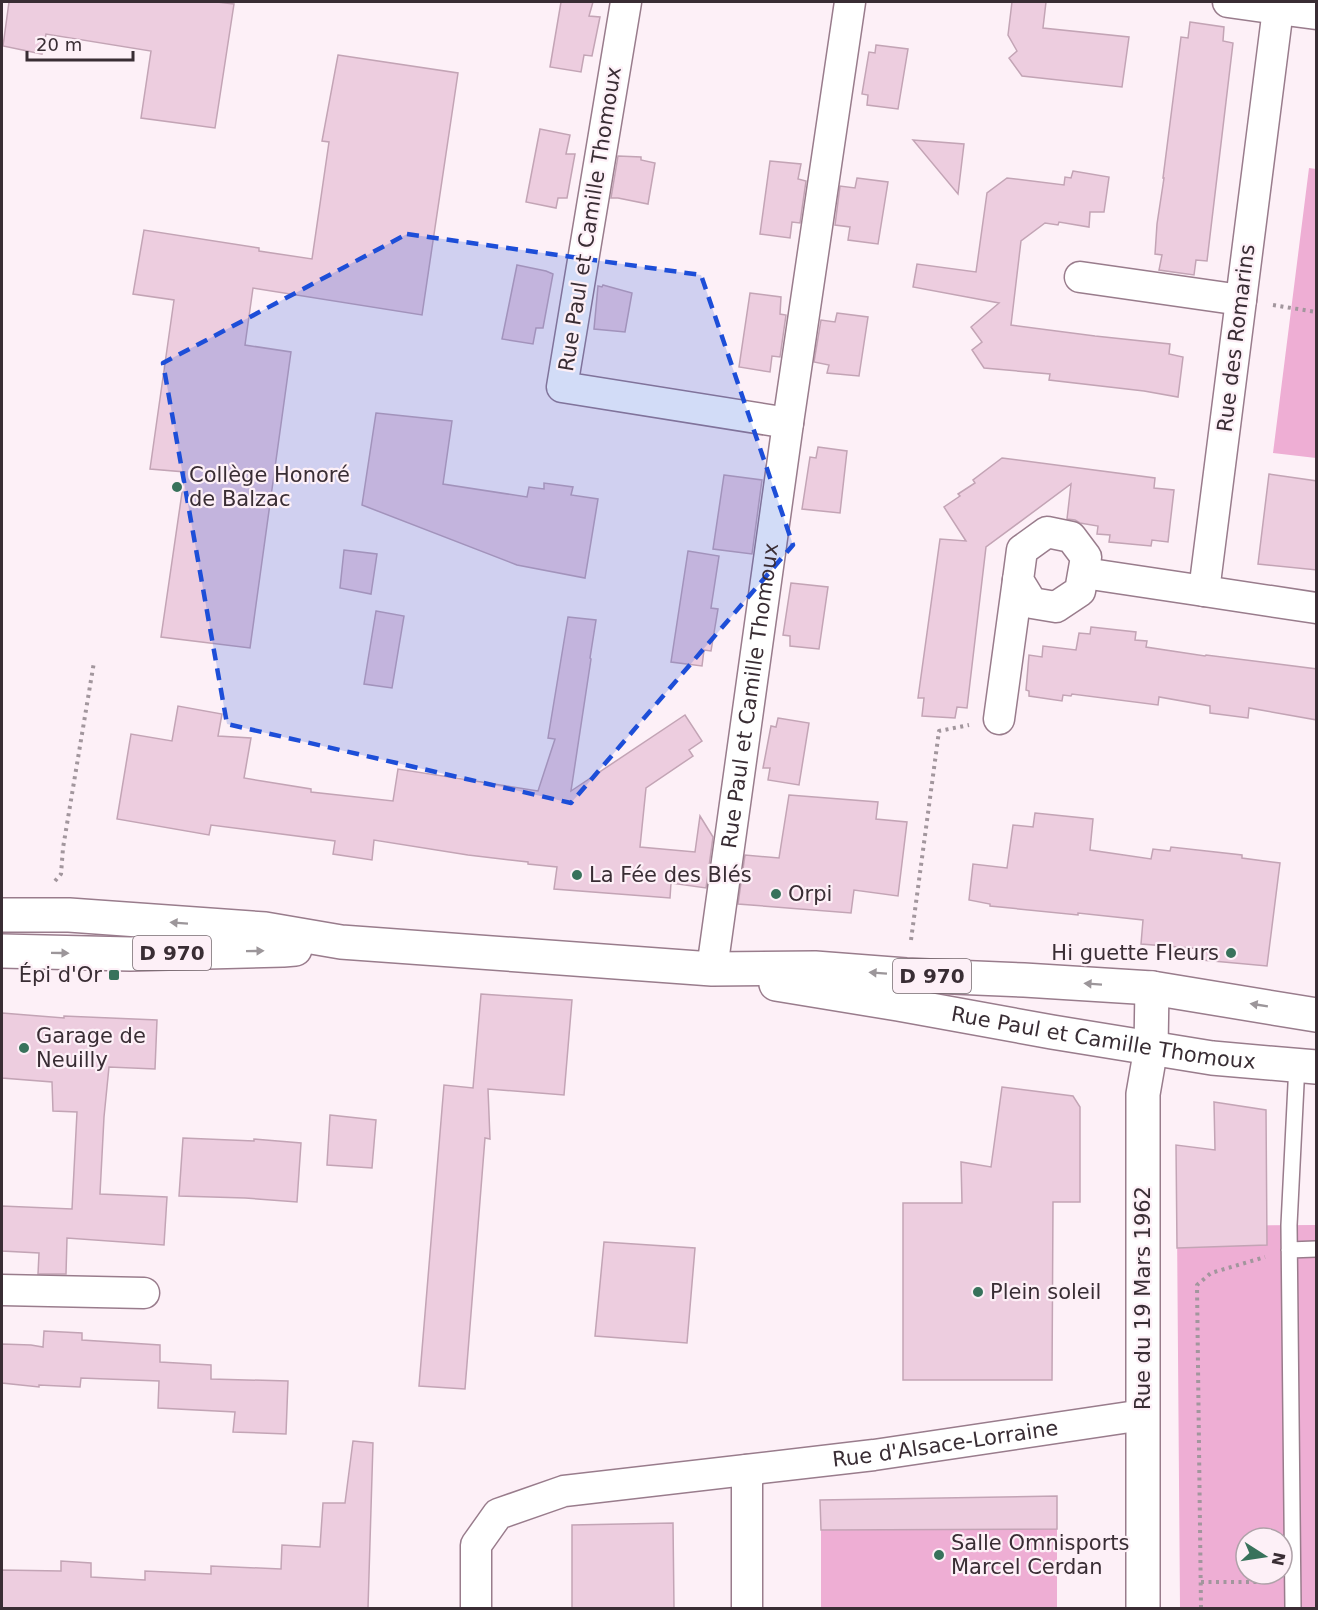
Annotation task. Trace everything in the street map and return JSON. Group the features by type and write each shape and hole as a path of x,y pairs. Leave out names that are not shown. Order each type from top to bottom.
{"main road":[{"name":"Rue Paul et Camille Thomoux","path":"2,915 69,915 265,929 341,942 712,969 815,968 1152,988 1317,1015"},
{"name":"Rue Paul et Camille Thomoux","path":"2,951 130,954 283,950 341,942"},
{"name":"Rue Paul et Camille Thomoux","path":"712,969 785,986 1212,1058 1307,1065"},
{"name":"Rue du 19 Mars 1962","path":"1143,1608 1143,1094 1151,1048 1152,988"}],"street":[{"name":"Rue Paul et Camille Thomoux","path":"626,2 562,387 788,423"},
{"name":"Rue Paul et Camille Thomoux","path":"712,969 788,423 850,2"},
{"path":"1228,2 1317,14"},
{"name":"Rue des Romarins","path":"1204,591 1278,9"},
{"path":"1080,277 1241,300"},
{"path":"999,719 1022,550 1047,532 1071,537 1086,557 1080,591 1056,607 1032,603 1018,580"},
{"path":"1084,573 1317,608"},
{"path":"2,1290 144,1293"},
{"name":"Rue d'Alsace-Lorraine","path":"476,1608 476,1545 498,1514 564,1491 874,1455 1143,1415"},
{"path":"747,1470 747,1608"}],"lane":[{"path":"1292,1526 1289,1225 1307,1065"},
{"path":"1289,1250 1317,1249"},
{"path":"1293,1586 1293,1608"}],"path":[{"path":"1241,300 1317,312"},
{"path":"53,883 61,874 65,836 94,662"},
{"path":"906,975 939,731"},
{"path":"1201,1608 1197,1286 1211,1273 1289,1250"},
{"path":"1201,1582 1234,1582"}],"highlighted area":[{"path":"407,234 701,275 793,545 571,803 227,724 163,363"}],"shaded area":[{"path":"1309,168 1316,169 1316,458 1273,453"},
{"path":"1316,1225 1316,1608 1180,1608 1177,1226"},
{"name":"Salle Omnisports Marcel Cerdan","path":"1057,1529 1057,1608 821,1608 821,1530"}],"building":[{"path":"9,2 217,2 234,4 215,128 141,118 151,51 46,34 42,54 3,46"},
{"path":"561,2 593,2 589,16 600,17 592,56 584,55 581,72 550,67"},
{"path":"1012,2 1046,2 1043,28 1129,37 1122,87 1022,76 1009,58 1017,51 1008,35"},
{"path":"1190,22 1224,27 1223,41 1233,43 1207,261 1196,260 1194,275 1159,270 1162,255 1155,254 1181,37 1188,38"},
{"path":"876,45 908,49 898,109 867,105 868,95 862,94 869,52 875,53"},
{"path":"338,55 458,73 422,315 253,288 245,345 291,352 250,648 161,637 185,472 150,469 174,300 133,294 144,230 259,248 259,251 312,259 329,142 322,141"},
{"path":"540,129 570,135 566,154 575,154 567,198 558,198 556,208 526,202"},
{"path":"913,140 964,144 958,194"},
{"path":"618,156 641,157 641,160 655,163 648,204 611,198"},
{"path":"770,161 801,164 798,179 806,181 800,223 792,222 790,238 760,234"},
{"path":"1073,171 1109,177 1104,212 1090,212 1089,227 1059,222 1058,225 1045,223 1021,241 1011,325 1170,344 1169,354 1183,357 1178,397 1049,380 1050,374 984,368 972,350 982,342 971,327 999,303 913,287 917,264 976,272 987,193 1007,178 1064,185 1065,177 1071,178"},
{"path":"857,178 888,182 878,244 848,240 850,227 835,225 840,186 855,188"},
{"path":"517,265 553,274 543,328 536,328 533,344 502,339"},
{"path":"603,285 632,293 625,332 594,329 598,286"},
{"path":"750,293 781,297 780,314 786,315 780,357 772,356 770,372 739,367"},
{"path":"837,313 868,317 859,376 827,373 829,365 814,362 821,320 835,322"},
{"path":"376,413 452,421 443,484 527,497 529,487 544,489 544,483 573,487 571,495 598,499 585,578 517,565 362,505"},
{"path":"818,447 847,451 840,513 802,509 810,457 816,458"},
{"path":"1002,458 1155,478 1154,488 1174,490 1168,542 1152,540 1151,546 1109,542 1110,535 1097,534 1098,526 1067,519 1071,484 986,547 967,708 957,707 955,718 922,716 924,698 918,698 940,539 966,541 944,507 960,496 958,494 975,483 973,480"},
{"path":"1269,474 1317,481 1317,570 1258,564"},
{"path":"724,475 762,480 752,554 713,549"},
{"path":"344,550 377,554 371,594 340,588"},
{"path":"688,551 719,556 711,608 718,609 711,651 704,650 702,666 671,662"},
{"path":"791,583 828,587 819,649 790,646 790,636 783,635"},
{"path":"376,611 404,616 392,688 364,684"},
{"path":"568,617 596,620 571,791 685,715 702,741 689,750 693,756 646,788 640,847 695,852 700,816 713,837 706,888 671,883 670,898 554,889 557,867 528,864 528,862 374,840 372,860 333,854 335,841 211,825 209,835 117,819 131,734 172,741 178,706 222,714 218,736 251,738 244,778 311,789 311,792 393,801 398,769 538,791 555,739 548,738"},
{"path":"1091,627 1136,632 1135,640 1147,641 1146,647 1317,669 1317,720 1249,708 1248,718 1210,713 1210,706 1159,697 1158,705 1072,694 1071,696 1063,695 1062,701 1029,696 1029,691 1026,690 1029,655 1042,657 1043,646 1076,650 1079,633 1090,634"},
{"path":"778,718 809,723 799,785 768,780 770,768 763,768 771,726 776,727"},
{"path":"789,795 878,802 876,819 907,822 898,896 854,890 851,913 738,904 745,855 779,858"},
{"path":"1035,813 1093,819 1090,850 1151,859 1153,849 1170,851 1171,847 1242,855 1242,858 1280,863 1267,966 1202,960 1203,949 1141,944 1143,920 990,906 990,904 969,900 973,864 1007,868 1013,825 1033,827"},
{"path":"481,994 572,1000 564,1095 488,1089 490,1139 485,1138 465,1389 419,1386 444,1085 473,1088"},
{"path":"2,1013 64,1018 64,1016 157,1020 155,1069 109,1067 100,1194 167,1197 164,1245 67,1238 66,1274 38,1274 39,1253 2,1251 2,1206 72,1209 77,1112 53,1111 52,1082 2,1078"},
{"name":"Plein soleil","path":"1002,1087 1073,1096 1080,1107 1080,1202 1053,1202 1052,1380 903,1380 903,1203 962,1203 961,1162 991,1167"},
{"path":"1214,1102 1266,1110 1267,1245 1177,1248 1176,1145 1215,1150"},
{"path":"330,1115 376,1120 372,1168 327,1165"},
{"path":"183,1138 254,1141 254,1139 301,1143 297,1202 179,1196"},
{"path":"604,1242 695,1248 687,1343 595,1336"},
{"path":"44,1331 82,1333 82,1340 160,1345 160,1362 211,1365 211,1379 288,1381 286,1434 233,1432 235,1412 158,1408 159,1381 81,1378 80,1387 39,1385 39,1387 2,1383 2,1344 43,1347"},
{"path":"353,1441 373,1443 368,1608 2,1608 2,1570 61,1571 61,1561 91,1563 91,1577 145,1580 145,1571 211,1574 211,1566 281,1569 282,1545 320,1547 323,1503 345,1503"},
{"path":"1057,1496 1057,1529 821,1530 820,1500"},
{"path":"673,1523 674,1608 572,1608 572,1525"}],"place":[{"name":"Collège Honoré de Balzac","path":"177,487"},
{"name":"La Fée des Blés","path":"577,875"},
{"name":"Orpi","path":"776,894"},
{"name":"Hi guette Fleurs","path":"1231,953"},
{"name":"Épi d'Or","path":"114,975"},
{"name":"Garage de Neuilly","path":"24,1048"},
{"name":"Plein soleil","path":"978,1292"},
{"name":"Salle Omnisports Marcel Cerdan","path":"939,1555"}]}
